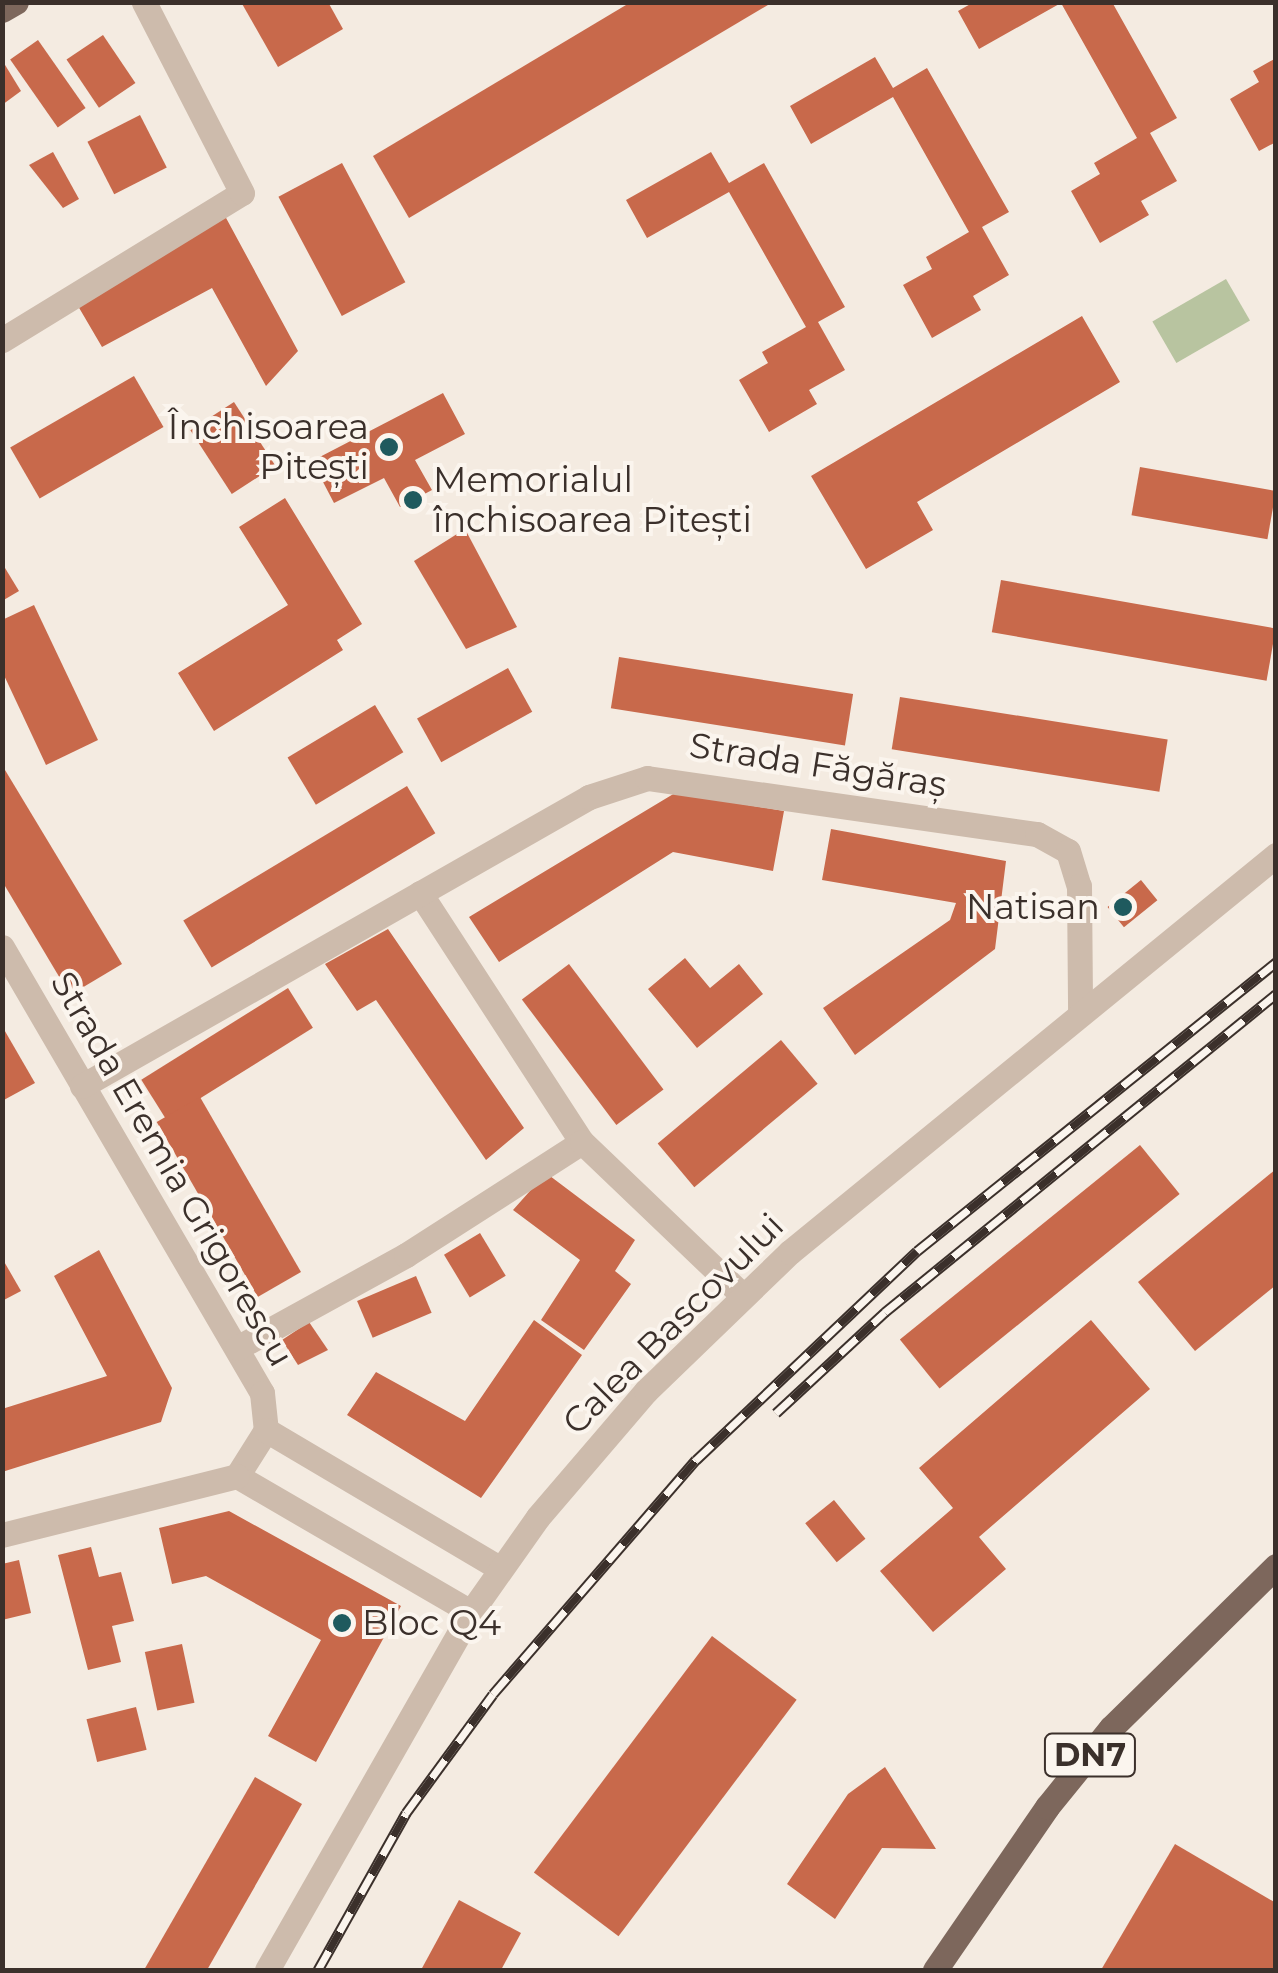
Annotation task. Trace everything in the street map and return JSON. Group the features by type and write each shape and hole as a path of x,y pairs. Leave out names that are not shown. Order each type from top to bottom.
{"main road":[{"path":"2,10 16,2"},
{"name":"DN7","path":"935,1970 998,1875 1112,1728 1276,1566"}],"street":[{"path":"2,340 242,193 144,2"},
{"name":"Strada Făgăraș","path":"82,1086 589,797 648,778 1037,834 1068,851 1078,886 1080,1010"},
{"name":"Calea Bascovului","path":"267,1970 471,1612 500,1568 646,1391 743,1296 1080,1010 1276,855"},
{"path":"420,892 582,1142 743,1296"},
{"name":"Strada Eremia Grigorescu","path":"2,947 238,1348 262,1392 266,1430"},
{"path":"238,1348 406,1255 582,1142"},
{"path":"2,1535 237,1476 266,1430 500,1568"},
{"path":"237,1476 471,1612"}],"green space":[{"path":"1226,279 1250,321 1176,363 1152,322"}],"building":[{"path":"241,2 328,2 343,29 278,67"},
{"path":"631,2 773,2 409,218 373,156"},
{"path":"974,2 1112,2 1177,118 1150,133 1177,181 1141,201 1149,215 1100,243 1071,191 1100,174 1094,163 1137,138 1061,3 979,49 958,11"},
{"path":"103,35 135,83 99,108 67,60"},
{"path":"38,40 86,108 58,127 10,60"},
{"path":"875,57 893,88 927,68 1009,212 982,227 1009,275 973,296 981,310 932,338 903,285 932,269 926,257 969,232 893,97 811,144 790,106"},
{"path":"1276,58 1276,142 1259,151 1230,99 1259,82 1253,71"},
{"path":"2,60 21,91 2,105"},
{"path":"140,115 167,168 114,194 87,142"},
{"path":"53,152 79,199 63,208 29,165"},
{"path":"711,152 729,183 764,163 845,307 818,322 845,370 809,390 817,404 769,432 739,380 768,363 762,352 806,327 729,192 647,238 626,200"},
{"path":"342,163 405,282 342,316 278,197"},
{"path":"225,216 298,351 266,386 212,288 102,347 78,306"},
{"path":"1082,316 1120,382 917,502 933,530 866,569 811,476"},
{"path":"134,376 164,427 40,499 10,448"},
{"name":"Închisoarea Pitești","path":"443,393 465,434 415,460 432,490 400,507 384,478 334,503 312,461"},
{"path":"234,402 275,466 232,494 190,430"},
{"path":"1140,467 1276,491 1267,539 1131,515"},
{"path":"285,498 362,624 337,640 343,650 214,731 178,673 288,605 239,527"},
{"path":"465,529 517,627 466,649 414,561"},
{"path":"2,563 19,591 2,601"},
{"path":"1001,580 1276,628 1267,681 992,632"},
{"path":"34,605 98,740 46,765 2,671 2,620"},
{"path":"619,657 853,694 845,745 611,708"},
{"path":"508,668 532,712 441,762 417,718"},
{"path":"900,697 1168,739 1159,792 892,749"},
{"path":"375,705 403,752 316,805 288,758"},
{"path":"2,765 122,964 70,995 2,881"},
{"path":"407,786 435,833 212,968 183,920"},
{"path":"675,793 784,811 773,871 673,852 499,962 469,917"},
{"path":"831,829 1006,861 995,949 855,1055 823,1008 950,920 956,903 822,880"},
{"path":"1141,880 1157,900 1124,927 1108,907"},
{"path":"388,929 524,1128 486,1160 376,1000 357,1011 325,964"},
{"path":"685,958 710,988 739,964 763,994 697,1048 648,989"},
{"path":"569,964 663,1089 616,1125 522,1000"},
{"path":"288,988 313,1028 166,1120 141,1080"},
{"path":"2,1026 35,1083 2,1101"},
{"path":"781,1040 818,1084 694,1187 658,1143"},
{"path":"200,1097 301,1272 258,1297 157,1122"},
{"path":"1140,1145 1180,1194 940,1388 900,1339"},
{"path":"1276,1169 1276,1285 1195,1351 1138,1282"},
{"path":"546,1173 635,1240 615,1271 631,1284 584,1350 541,1320 580,1260 513,1210"},
{"path":"480,1233 506,1276 470,1297 444,1255"},
{"path":"99,1250 172,1388 161,1422 2,1472 2,1409 107,1376 54,1276"},
{"path":"2,1258 21,1291 2,1301"},
{"path":"416,1276 432,1313 373,1338 357,1301"},
{"path":"534,1320 582,1355 481,1498 347,1415 376,1372 465,1421"},
{"path":"1091,1320 1150,1389 979,1537 1006,1569 933,1632 880,1571 953,1508 919,1468"},
{"path":"309,1322 328,1350 298,1365 282,1340"},
{"path":"834,1500 865,1539 837,1562 805,1523"},
{"name":"Bloc Q4","path":"229,1511 401,1606 316,1762 268,1736 321,1640 206,1576 172,1584 159,1528"},
{"path":"91,1547 99,1577 121,1572 134,1621 112,1626 121,1662 88,1670 58,1555"},
{"path":"19,1560 31,1613 2,1620 2,1564"},
{"path":"712,1636 797,1700 619,1936 534,1872"},
{"path":"182,1644 194,1703 157,1711 145,1652"},
{"path":"136,1707 147,1750 97,1762 87,1719"},
{"path":"885,1767 936,1849 882,1848 835,1919 787,1884 848,1794"},
{"path":"255,1777 302,1804 207,1970 144,1970"},
{"path":"1175,1844 1276,1903 1276,1970 1101,1970"},
{"path":"459,1900 521,1933 501,1970 421,1970"}],"railway":[{"path":"318,1970 406,1813 493,1694 696,1460 917,1251 1276,962"},
{"path":"776,1413 885,1312 1276,994"}],"place":[{"name":"Închisoarea Pitești","path":"389,447"},
{"name":"Memorialul închisoarea Pitești","path":"413,500"},
{"name":"Natisan","path":"1123,907"},
{"name":"Bloc Q4","path":"342,1623"}]}
